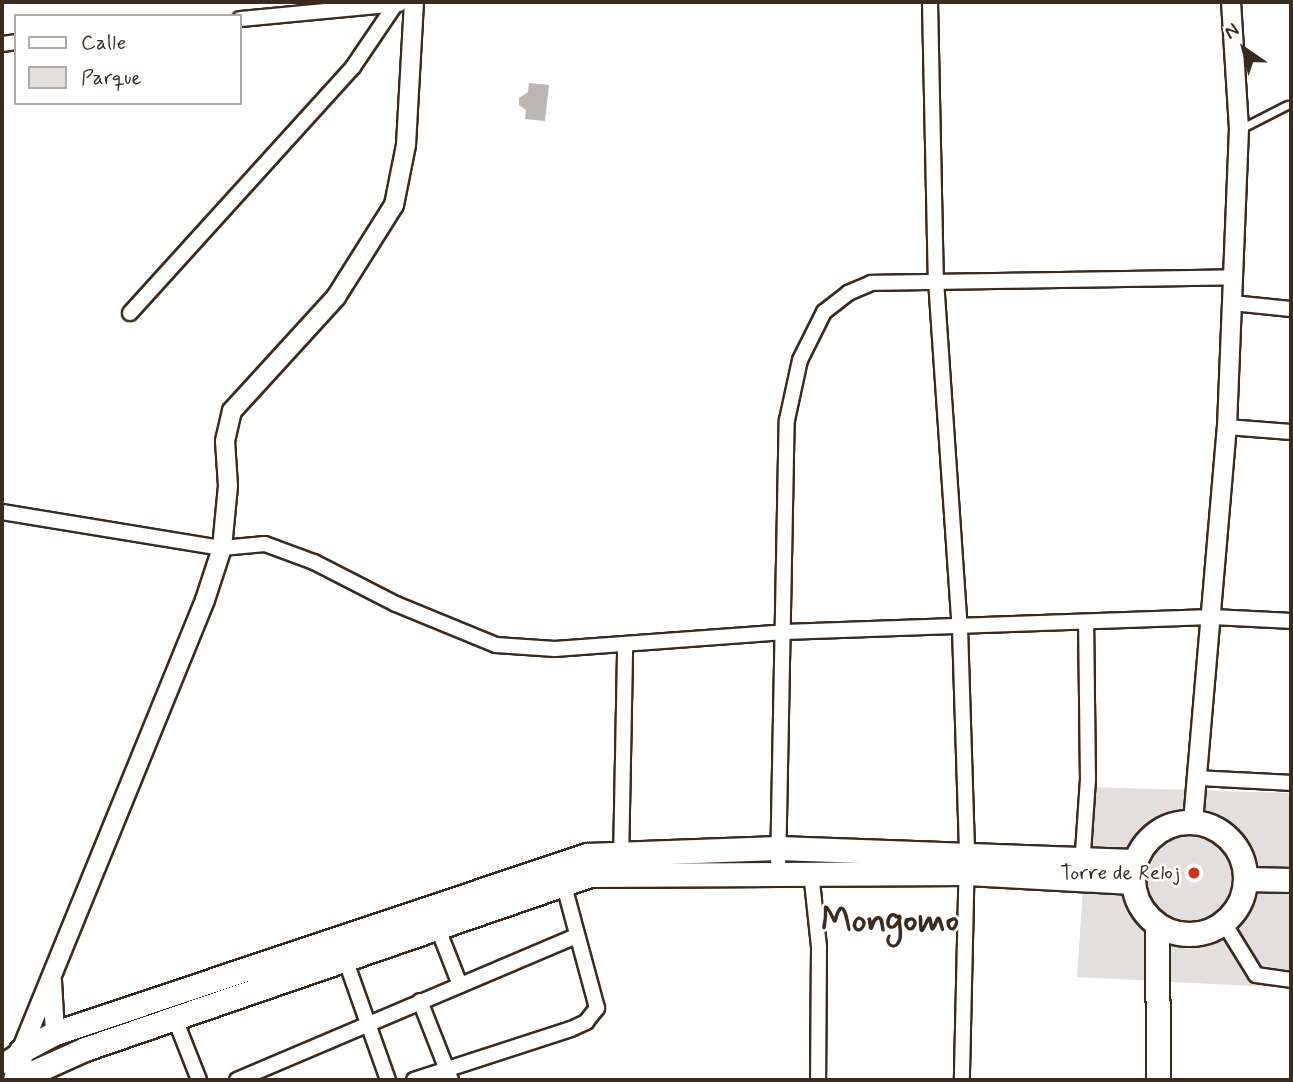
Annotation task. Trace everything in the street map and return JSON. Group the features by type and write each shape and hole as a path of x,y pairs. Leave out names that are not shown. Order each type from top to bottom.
{"main road":[{"path":"1193,822 1225,834 1236,847 1246,879 1236,911 1224,923 1210,931 1167,930 1140,907 1134,871 1152,836 1178,823 1193,822"},
{"path":"433,916 338,935 55,1033 11,1057 15,1080 42,1074 85,1049 345,959 433,916 560,872 621,863 778,848 1134,871"},
{"path":"621,863 811,872 967,862"},
{"path":"1246,879 1291,880"},
{"path":"1158,1080 1160,972 1167,930"},
{"path":"42,1074 55,1033"}],"street":[{"path":"930,2 936,280 960,628 967,862 962,1080"},
{"path":"1193,822 1227,426 1239,129 1231,2"},
{"path":"11,1057 52,974 222,548 228,486 225,441 232,411 336,297 394,205 406,145 414,3 242,19"},
{"path":"130,313 353,67 395,5"},
{"path":"778,872 787,420 809,335 824,312 871,283 1233,277"},
{"path":"1232,303 1291,309"},
{"path":"1227,426 1291,432"},
{"path":"2,512 222,548 265,544 314,562 396,604 496,645 555,649 784,632 960,628 1212,617 1291,621"},
{"path":"1082,868 1088,780 1086,623"},
{"path":"621,863 625,644"},
{"path":"1197,778 1291,783"},
{"path":"414,1080 449,1074 586,1022 597,1008 574,937 560,872"},
{"path":"811,872 819,947 818,1080"},
{"path":"433,916 460,985"},
{"path":"1224,923 1256,975 1291,980"},
{"path":"338,935 388,1080"},
{"path":"237,1080 574,937"},
{"path":"52,974 55,1033"},
{"path":"420,1001 449,1074"},
{"path":"175,1019 199,1080"}],"lane":[{"path":"1239,129 1287,105"}],"green space":[{"path":"1090,787 1291,793 1291,988 1077,977"}],"shaded area":[{"path":"529,83 549,85 545,121 525,119 526,110 519,105 519,98 528,92"}],"place":[{"name":"Torre de Reloj","path":"1194,873"}],"district":[{"name":"Mongomo","path":"890,921"}]}
